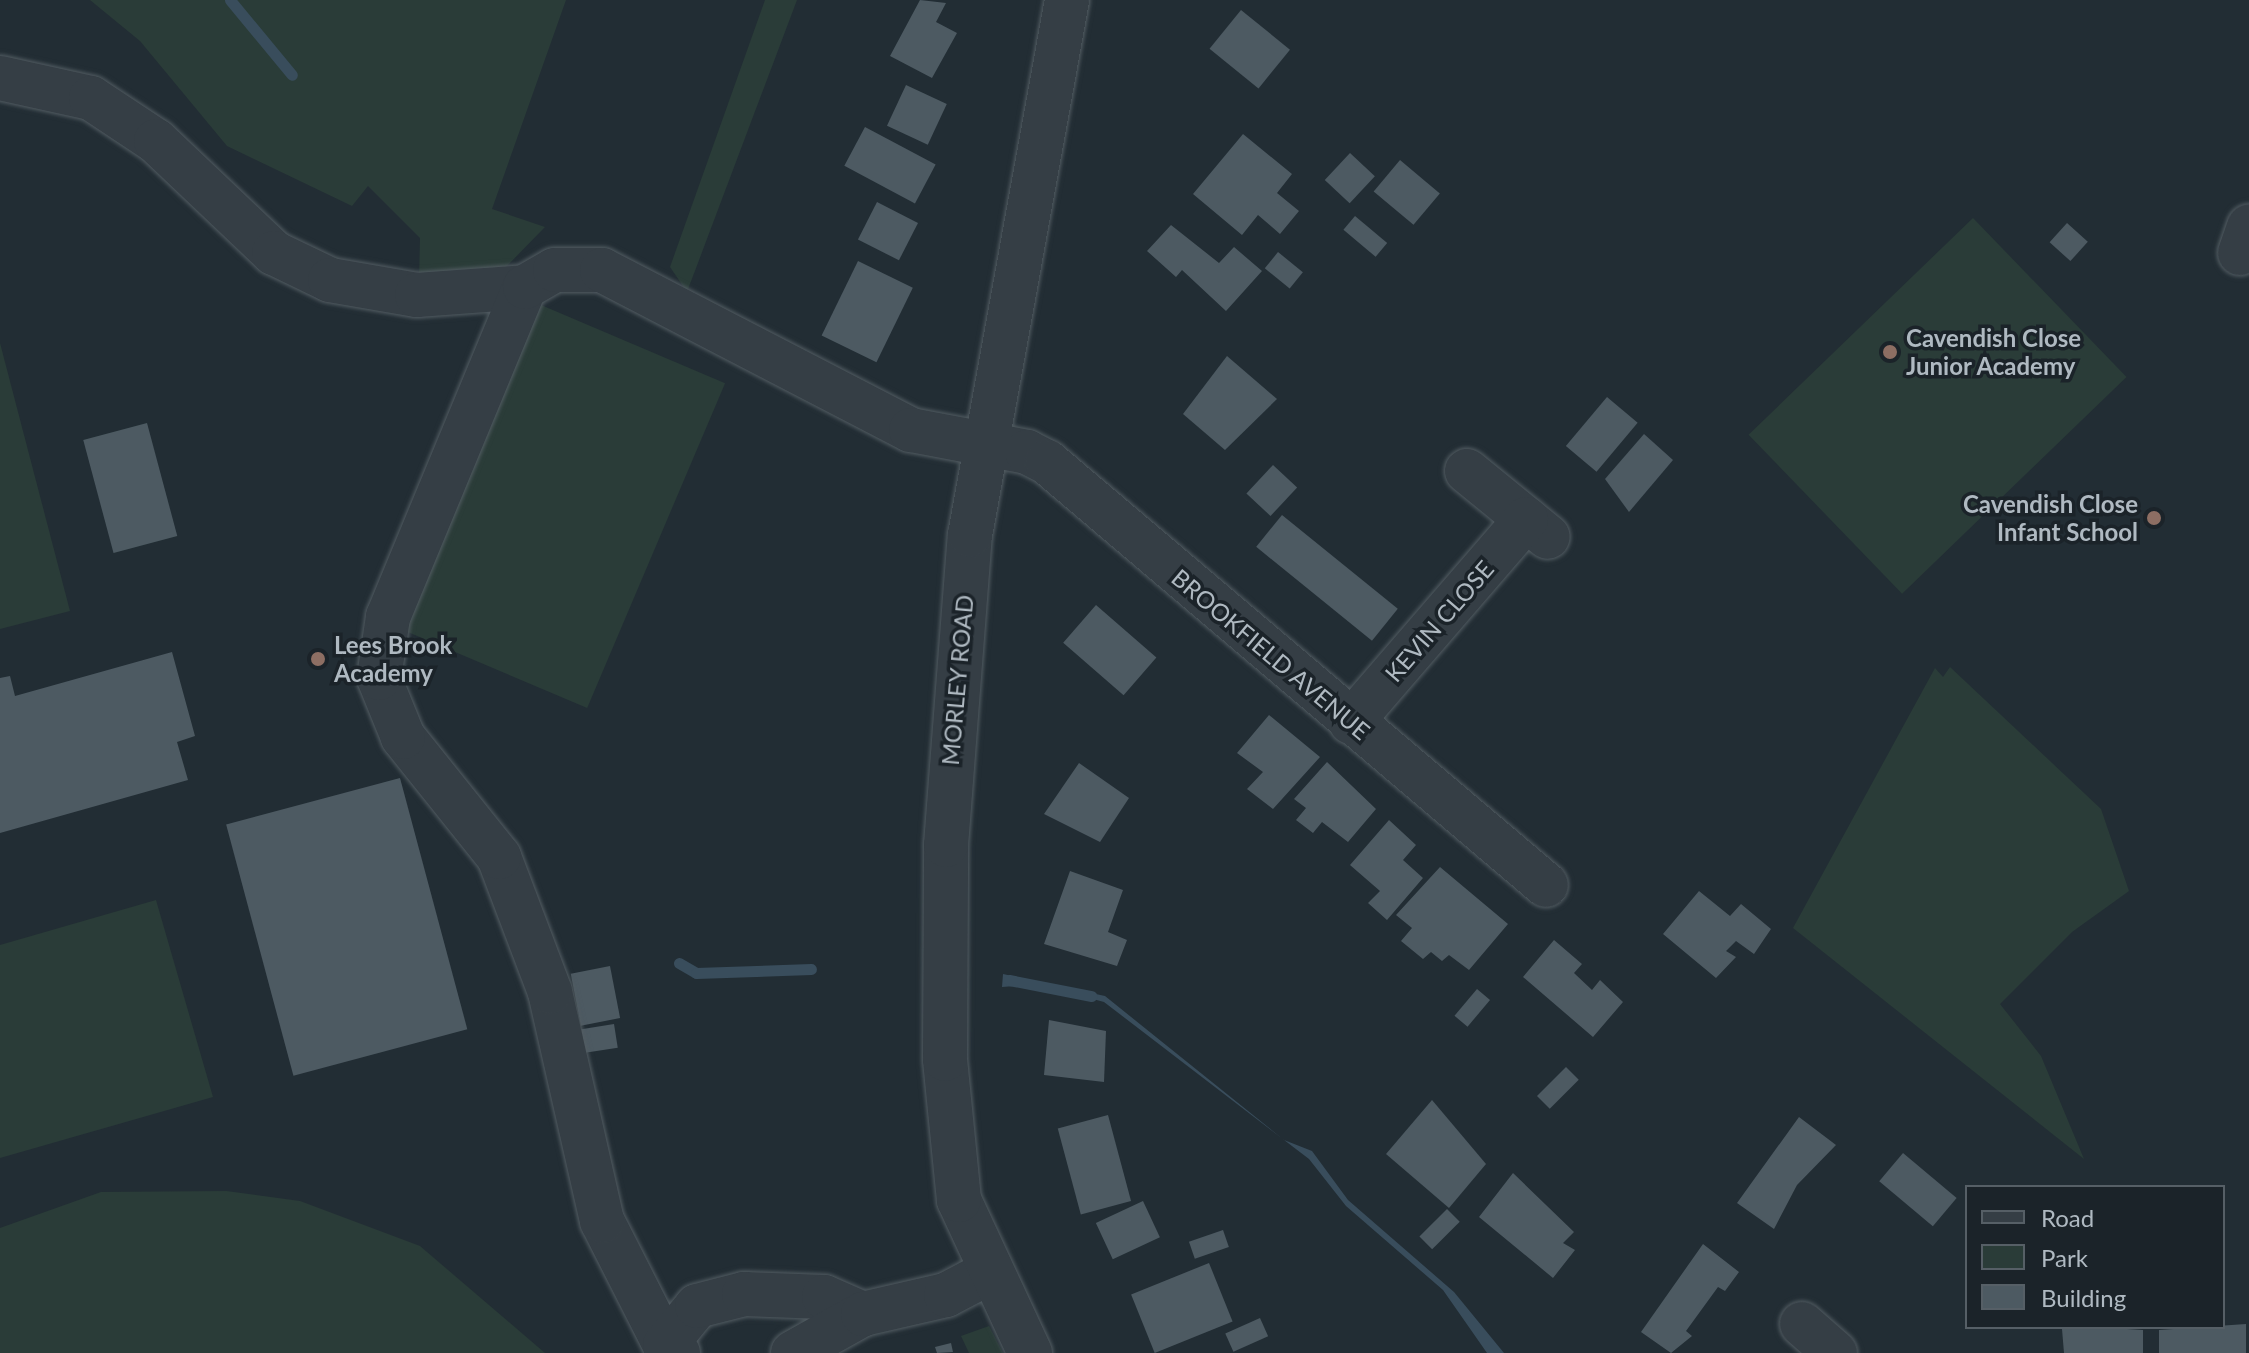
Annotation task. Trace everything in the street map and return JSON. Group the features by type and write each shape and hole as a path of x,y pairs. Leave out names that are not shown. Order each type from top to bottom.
{"street":[{"name":"MORLEY ROAD","path":"1030,1353 959,1200 945,1059 949,735 986,445 1067,0"},
{"path":"0,78 91,98 156,141 274,253 330,280 417,295 525,287 388,617 379,678 403,737 499,857 550,992 602,1221 672,1349"},
{"name":"BROOKFIELD AVENUE","path":"525,287 573,265 602,270 911,430 986,445 1047,462 1546,885"},
{"name":"KEVIN CLOSE","path":"1351,722 1537,528 1467,471"},
{"path":"793,1353 863,1314 946,1295 990,1272"},
{"path":"672,1349 697,1306 744,1294 824,1297 863,1314"},
{"path":"1802,1324 1835,1353"}],"green space":[{"path":"90,0 566,0 492,209 545,227 506,267 419,280 420,238 368,186 352,206 227,146 140,41"},
{"path":"765,0 797,0 687,292 670,267"},
{"path":"1973,218 2127,377 1902,594 1749,435"},
{"path":"541,305 725,383 587,708 403,630"},
{"path":"0,343 70,611 0,629"},
{"path":"1950,667 2101,809 2129,891 2072,932 2000,1004 2041,1056 2084,1159 1793,928 1935,668 1943,677"},
{"path":"156,900 213,1097 0,1158 0,945"},
{"path":"226,1191 300,1201 420,1246 545,1353 0,1353 0,1228 101,1192"},
{"path":"989,1326 1003,1353 969,1353 961,1336"}],"water":[{"path":"1003,974 1105,996 1280,1137 1104,1002 1037,984 1002,987"},
{"path":"1284,1140 1312,1151 1348,1200 1454,1292 1504,1353 1487,1353 1443,1290 1346,1206 1309,1159"}],"building":[{"path":"920,0 946,3 936,22 957,33 932,78 890,56"},
{"path":"1241,10 1290,50 1258,89 1210,49"},
{"path":"906,85 947,104 928,145 887,126"},
{"path":"865,127 936,165 915,203 844,166"},
{"path":"1243,134 1292,174 1277,193 1299,211 1280,234 1258,215 1242,235 1193,194"},
{"path":"1350,153 1375,176 1350,203 1325,180"},
{"path":"1400,160 1440,193 1413,225 1374,191"},
{"path":"877,202 918,223 899,260 858,239"},
{"path":"1355,216 1387,243 1376,257 1343,230"},
{"path":"2067,223 2088,242 2070,261 2050,242"},
{"path":"1171,225 1219,263 1234,247 1262,271 1226,311 1182,270 1176,277 1147,251"},
{"path":"1278,252 1303,272 1290,288 1265,268"},
{"path":"858,261 913,288 876,362 822,336"},
{"path":"1227,356 1277,399 1225,450 1183,414"},
{"path":"1607,397 1638,423 1597,472 1566,446"},
{"path":"147,423 177,536 114,553 83,440"},
{"path":"1644,434 1673,460 1629,512 1605,479"},
{"path":"1273,465 1297,488 1271,516 1246,494"},
{"path":"1282,515 1398,609 1372,641 1256,547"},
{"path":"1096,605 1156,657 1124,695 1063,643"},
{"path":"172,652 195,736 177,742 188,780 0,833 0,678 10,676 15,696"},
{"path":"1269,715 1320,757 1273,809 1247,789 1263,772 1237,753"},
{"path":"1327,762 1376,809 1348,842 1322,822 1313,833 1296,820 1306,808 1294,799"},
{"path":"1079,763 1129,798 1100,842 1044,814"},
{"path":"400,778 467,1029 293,1076 226,825"},
{"path":"1389,820 1416,845 1403,860 1423,878 1387,920 1368,903 1380,891 1350,865"},
{"path":"1440,867 1508,924 1469,970 1449,955 1442,961 1431,952 1423,959 1401,941 1412,928 1396,915"},
{"path":"1070,871 1123,890 1108,932 1127,940 1117,966 1044,944"},
{"path":"1699,891 1730,916 1741,904 1771,929 1754,954 1736,941 1726,951 1736,957 1716,978 1663,934"},
{"path":"1554,940 1582,964 1574,973 1592,990 1600,980 1623,1002 1593,1037 1523,977"},
{"path":"610,966 620,1018 581,1026 571,974"},
{"path":"1477,989 1490,1000 1468,1027 1455,1016"},
{"path":"1049,1020 1106,1031 1104,1082 1044,1075"},
{"path":"614,1024 618,1048 585,1053 581,1029"},
{"path":"1566,1067 1579,1080 1550,1109 1537,1096"},
{"path":"1432,1100 1486,1164 1449,1208 1386,1154"},
{"path":"1108,1115 1131,1201 1081,1214 1058,1128"},
{"path":"1799,1117 1836,1145 1797,1185 1774,1229 1737,1203"},
{"path":"1903,1153 1957,1198 1933,1226 1879,1181"},
{"path":"1513,1173 1574,1232 1563,1243 1575,1250 1553,1278 1479,1217"},
{"path":"1143,1201 1160,1237 1113,1259 1096,1223"},
{"path":"1447,1209 1460,1222 1432,1249 1419,1237"},
{"path":"1223,1230 1229,1247 1195,1259 1189,1242"},
{"path":"1703,1244 1739,1272 1725,1291 1718,1287 1686,1331 1692,1336 1671,1353 1641,1332"},
{"path":"1209,1263 1233,1321 1155,1353 1131,1294"},
{"path":"1260,1318 1268,1336 1233,1352 1225,1333"},
{"path":"2246,1324 2246,1353 2159,1353 2159,1330 2225,1329 2225,1325"},
{"path":"2062,1329 2143,1330 2143,1353 2064,1353"},
{"path":"951,1343 953,1352 937,1353 935,1347"}],"waterway":[{"path":"230,0 292,75"},
{"path":"679,963 696,973 811,969"},
{"path":"1009,980 1091,996"}],"place":[{"name":"Cavendish Close Junior Academy","path":"1890,352"},
{"name":"Cavendish Close Infant School","path":"2154,518"},
{"name":"Lees Brook Academy","path":"318,659"}]}
